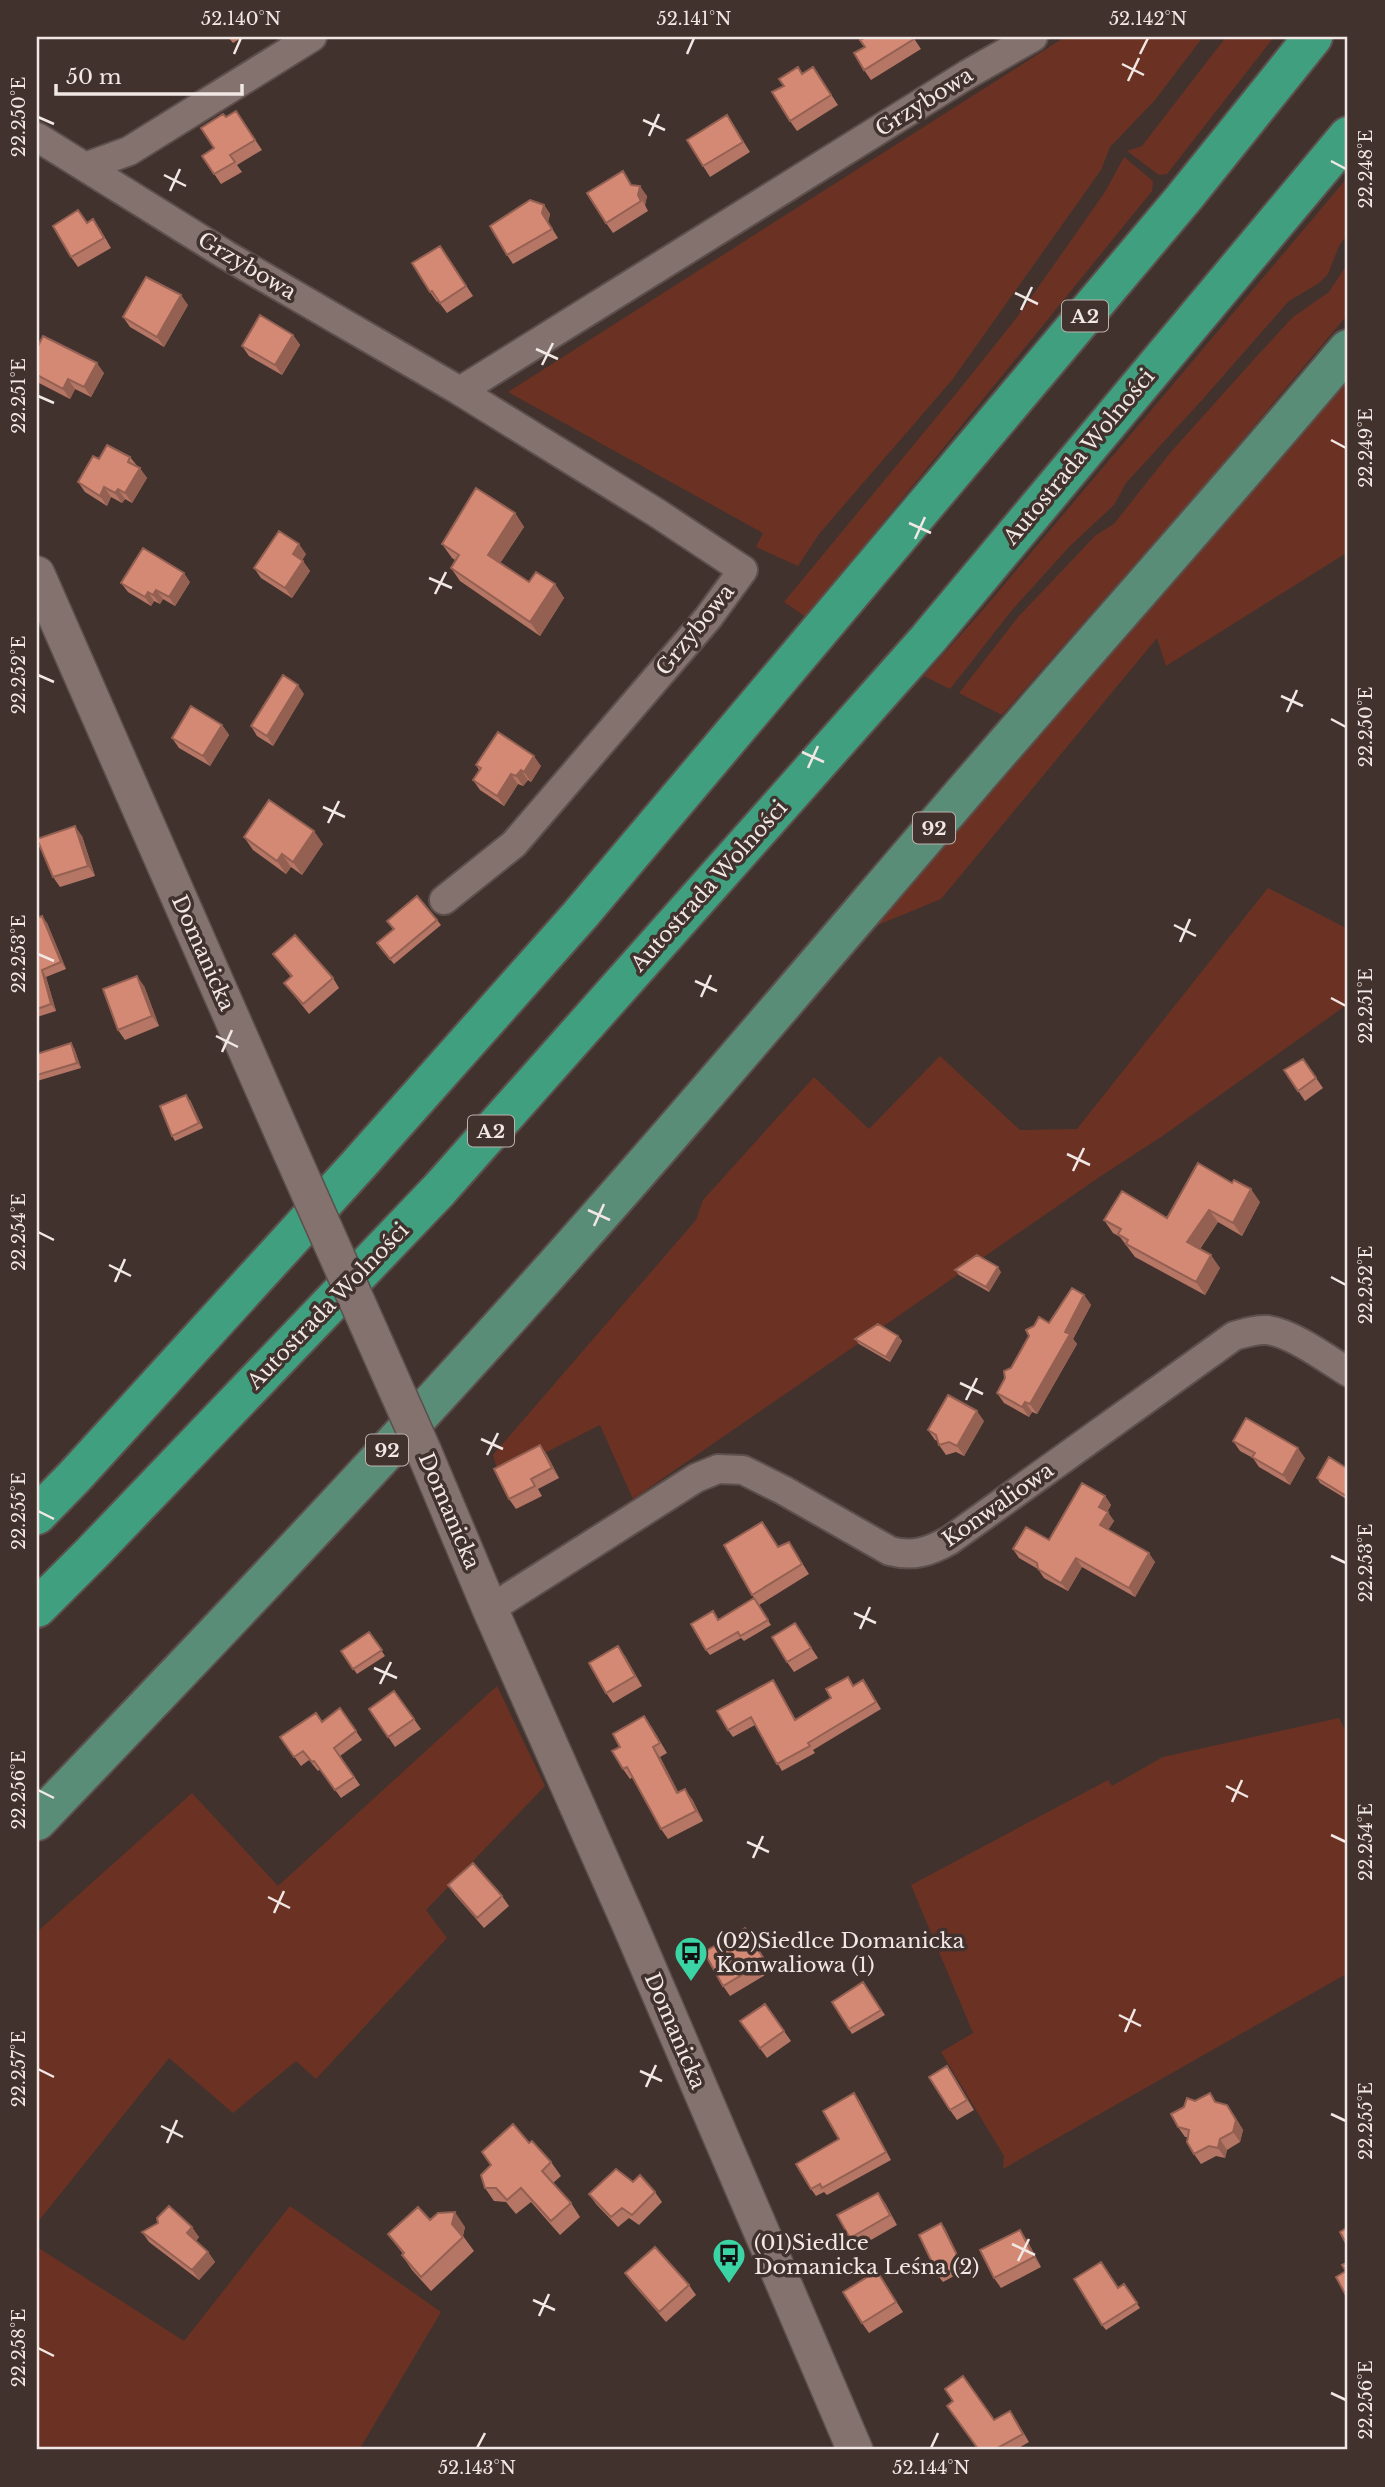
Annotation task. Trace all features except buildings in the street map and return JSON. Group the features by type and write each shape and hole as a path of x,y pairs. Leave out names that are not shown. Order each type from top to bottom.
{"highway":[{"name":"A2","path":"37,1515 359,1164 580,915 1183,199 1313,37"},
{"name":"Autostrada Wolności","path":"37,1608 439,1190 928,639 1348,136"}],"main road":[{"name":"92","path":"37,1821 243,1607 520,1305 750,1043 974,780 1233,486 1348,349"}],"street":[{"path":"85,167 129,151 312,37"},
{"name":"Grzybowa","path":"460,391 1033,37"},
{"name":"Grzybowa","path":"37,137 226,255 460,391 657,513 743,570 708,618 514,844 444,900"},
{"name":"Domanicka","path":"37,574 424,1452 855,2450"},
{"name":"Konwaliowa","path":"490,1609 696,1478 718,1469 743,1470 890,1551 920,1554 950,1541 1234,1336 1252,1330 1270,1330 1285,1335 1348,1372"}],"shaded area":[{"path":"1065,37 1203,37 1155,100 1110,147 1101,170 952,380 819,534 798,566 756,547 763,533 508,392"},
{"path":"1226,37 1274,37 1167,174 1159,175 1127,151 1142,146"},
{"path":"1124,157 1153,181 1152,191 806,617 784,602 1018,316 1105,192"},
{"path":"1348,177 1348,233 1339,246 1328,274 1319,283 1289,301 1126,483 1114,505 1070,546 1012,610 950,689 924,676 981,612"},
{"path":"1348,263 1348,314 1201,489 1002,715 959,693 1019,616 1096,535 1114,524 1170,453 1293,317 1329,292"},
{"path":"1348,381 1348,552 1166,666 1157,638 941,899 868,929 1002,780"},
{"path":"1268,888 1348,929 1348,1004 1164,1135 633,1499 600,1425 499,1476 493,1455 696,1220 703,1200 814,1077 869,1129 940,1056 1020,1130 1077,1129"},
{"path":"497,1686 545,1786 426,1910 447,1938 316,2079 296,2061 233,2113 169,2058 37,2223 37,1932 192,1793 278,1886"},
{"path":"1339,1718 1348,1736 1348,1973 1003,2169 1004,2156 941,2052 973,2033 911,1885 1108,1780 1112,1786 1163,1757"},
{"path":"290,2206 441,2312 359,2450 37,2450 37,2247 184,2341"}],"place":[{"name":"(02)Siedlce Domanicka Konwaliowa (1)","path":"691,1983"},
{"name":"(01)Siedlce Domanicka Leśna (2)","path":"729,2285"}]}
